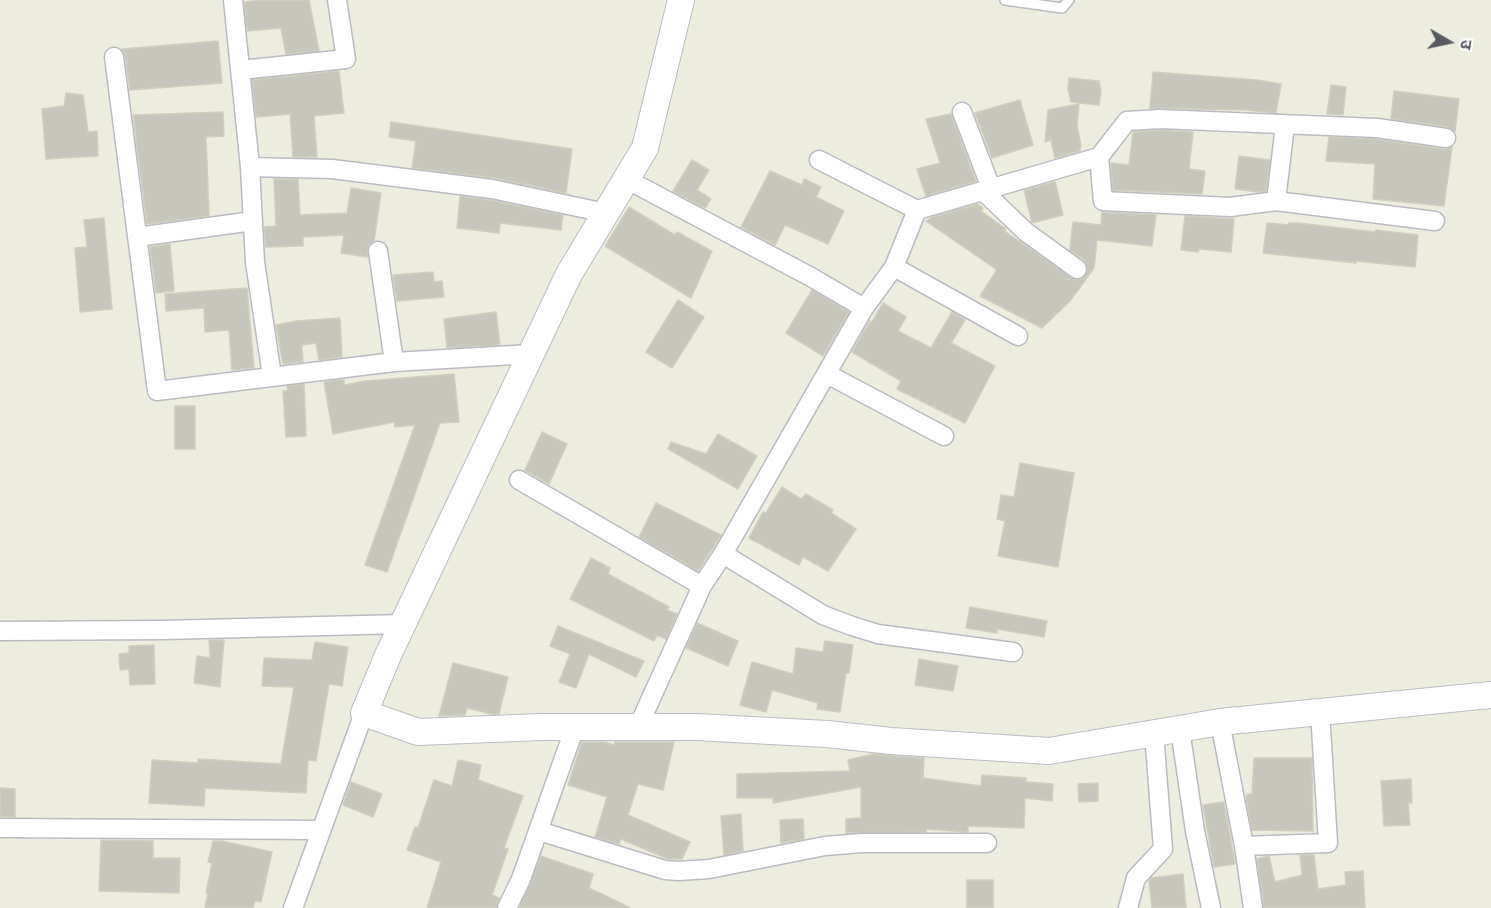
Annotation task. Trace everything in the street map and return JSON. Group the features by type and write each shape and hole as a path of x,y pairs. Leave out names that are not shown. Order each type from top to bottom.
{"street":[{"path":"233,0 250,167 255,262 272,376"},
{"path":"241,70 346,59 337,0"},
{"path":"292,908 364,713 403,624 569,274 645,148 681,0"},
{"path":"114,57 157,391 394,362 531,354"},
{"path":"962,112 987,189 1026,232 1077,269"},
{"path":"819,160 917,210 1100,157 1127,121 1160,119 1377,128 1446,138"},
{"path":"1275,201 1285,125"},
{"path":"1100,157 1103,201 1230,207 1275,201 1435,221"},
{"path":"250,167 332,169 481,187 606,213"},
{"path":"626,179 811,277 864,308"},
{"path":"638,727 702,586 723,554 864,308 894,267 917,210"},
{"path":"137,237 253,221"},
{"path":"378,252 394,362"},
{"path":"894,267 1018,336"},
{"path":"827,374 944,436"},
{"path":"519,480 702,586"},
{"path":"723,554 824,615 852,626 878,634 1013,652"},
{"path":"0,631 163,630 403,624"},
{"path":"364,713 418,732 575,727 696,727 827,734 891,741 1049,751 1220,722 1491,696"},
{"path":"1244,846 1328,843 1320,711"},
{"path":"1220,722 1244,846 1252,908"},
{"path":"507,908 521,879 575,727"},
{"path":"1180,729 1211,908"},
{"path":"1128,908 1136,878 1163,849 1154,733"},
{"path":"0,828 321,830"},
{"path":"538,831 665,870 678,871 709,869 825,846 861,843 987,843"}],"lane":[{"path":"1005,0 1062,8 1069,0"}],"building":[{"path":"309,0 319,51 286,54 281,28 247,31 244,2"},
{"path":"218,41 222,83 130,90 122,49"},
{"path":"339,71 344,113 314,116 317,157 293,157 290,114 256,117 252,80"},
{"path":"1153,72 1281,84 1276,113 1246,110 1150,108"},
{"path":"1069,78 1099,81 1101,91 1099,105 1071,102 1068,89"},
{"path":"1331,85 1346,87 1343,115 1327,114"},
{"path":"1394,91 1459,99 1455,132 1448,127 1391,119"},
{"path":"66,93 83,95 88,132 97,131 98,156 46,159 42,109 64,106"},
{"path":"1020,100 1033,145 992,158 975,113"},
{"path":"1079,104 1077,126 1080,151 1055,158 1051,140 1045,142 1048,110"},
{"path":"223,112 224,136 206,137 209,216 147,224 133,115"},
{"path":"951,114 976,181 926,196 917,169 940,163 926,119"},
{"path":"391,122 572,149 566,193 494,178 412,168 416,141 389,137"},
{"path":"1160,130 1193,132 1189,169 1205,171 1202,194 1113,190 1111,163 1129,165 1133,132"},
{"path":"1329,137 1376,139 1444,149 1452,147 1444,206 1373,199 1375,164 1326,161"},
{"path":"1239,156 1270,160 1266,191 1235,189"},
{"path":"692,160 709,170 697,190 711,199 705,208 673,191"},
{"path":"770,171 802,185 804,179 821,187 816,197 844,211 828,244 785,225 775,245 741,227"},
{"path":"274,179 298,179 300,215 347,213 351,188 381,193 374,241 368,246 367,257 341,253 344,235 303,237 303,246 266,247 264,227 276,226"},
{"path":"1055,182 1063,215 1032,223 1024,190"},
{"path":"460,196 563,215 561,230 500,223 499,233 457,228"},
{"path":"977,204 983,208 981,211 1006,229 1003,230 1075,280 1082,279 1088,270 1084,260 1070,250 1073,222 1101,225 1102,212 1156,215 1152,246 1097,240 1094,268 1070,301 1042,328 980,296 997,270 926,221 932,217"},
{"path":"629,207 675,235 677,232 712,251 691,298 605,246"},
{"path":"1185,216 1234,219 1231,252 1181,250"},
{"path":"104,218 112,309 80,312 75,248 87,247 84,220"},
{"path":"1267,223 1289,225 1289,223 1298,223 1418,235 1415,267 1263,253"},
{"path":"170,244 174,291 156,293 150,247"},
{"path":"433,272 434,282 442,281 444,297 397,301 393,275"},
{"path":"247,288 254,368 232,370 229,330 205,332 204,308 166,311 165,294"},
{"path":"812,290 849,312 823,356 786,333"},
{"path":"678,300 704,317 672,368 646,352"},
{"path":"883,303 906,317 898,331 931,348 952,312 965,320 951,343 995,366 965,423 897,389 901,381 852,352"},
{"path":"496,312 500,345 447,348 444,319"},
{"path":"340,318 342,357 319,360 316,343 302,345 303,362 283,364 276,325 296,321"},
{"path":"454,374 459,422 440,423 387,572 365,565 415,425 395,427 394,422 333,434 324,382 344,379 344,385 365,381"},
{"path":"304,384 306,436 286,437 283,391 288,391 287,386"},
{"path":"175,406 195,406 195,449 175,449"},
{"path":"542,432 567,444 549,484 525,470"},
{"path":"718,434 757,456 738,489 668,449 671,442 706,454"},
{"path":"1020,463 1074,473 1058,567 998,556 1005,521 997,519 1001,495 1014,497"},
{"path":"782,487 801,499 806,494 833,510 831,513 856,529 828,571 803,557 799,565 749,538 763,512 766,513"},
{"path":"656,503 721,535 698,571 639,537"},
{"path":"591,558 610,568 608,574 669,607 667,610 677,614 666,639 657,635 654,641 570,599"},
{"path":"970,607 1047,621 1044,637 997,629 997,633 966,628"},
{"path":"697,623 738,641 728,666 686,648"},
{"path":"558,626 644,661 636,677 589,654 576,688 559,682 570,654 550,646"},
{"path":"209,640 224,640 220,687 194,683 197,656 210,658"},
{"path":"825,641 853,645 840,712 817,709 818,703 772,690 766,712 740,705 752,662 793,674 796,648 823,652"},
{"path":"315,642 348,647 342,686 329,684 316,761 308,760 306,793 205,788 204,806 149,803 152,760 198,763 198,759 281,764 294,687 262,686 264,658 312,660"},
{"path":"154,645 155,684 130,685 129,669 120,670 119,654 129,653 129,646"},
{"path":"919,659 958,666 953,691 915,685"},
{"path":"453,663 508,677 499,714 467,708 465,715 439,716"},
{"path":"582,742 605,742 614,745 615,742 674,742 663,790 638,784 628,815 690,842 682,859 668,859 621,839 619,844 595,837 607,797 568,785"},
{"path":"873,754 924,758 923,778 981,786 982,775 1026,778 1026,782 1053,784 1052,801 1025,798 1024,828 968,826 968,832 926,829 926,832 846,833 846,819 861,818 861,787 773,803 773,798 737,798 737,774 850,771 848,760"},
{"path":"1254,758 1312,758 1313,831 1252,830 1246,798 1247,794 1252,794"},
{"path":"458,760 481,765 478,780 523,796 504,848 508,849 492,895 499,898 496,908 427,908 441,862 407,850 415,827 418,828 434,780 452,786"},
{"path":"1411,779 1412,803 1408,803 1410,825 1384,826 1381,781"},
{"path":"351,782 382,794 373,817 343,805"},
{"path":"1098,783 1098,801 1079,802 1078,784"},
{"path":"0,788 15,789 15,817 0,816"},
{"path":"1224,802 1235,864 1214,867 1203,805"},
{"path":"741,814 743,851 724,855 721,816"},
{"path":"803,819 804,839 781,843 780,820"},
{"path":"101,840 153,841 153,858 180,858 179,893 99,891"},
{"path":"213,841 272,852 261,902 255,901 253,908 205,908 212,863 208,862"},
{"path":"1300,855 1314,855 1318,889 1346,885 1345,872 1363,871 1365,908 1264,908 1257,859 1269,856 1275,882 1302,875"},
{"path":"541,856 593,874 589,888 631,908 519,908"},
{"path":"1183,874 1186,908 1152,908 1149,881 1151,878"},
{"path":"967,880 993,880 993,908 967,908"}]}
